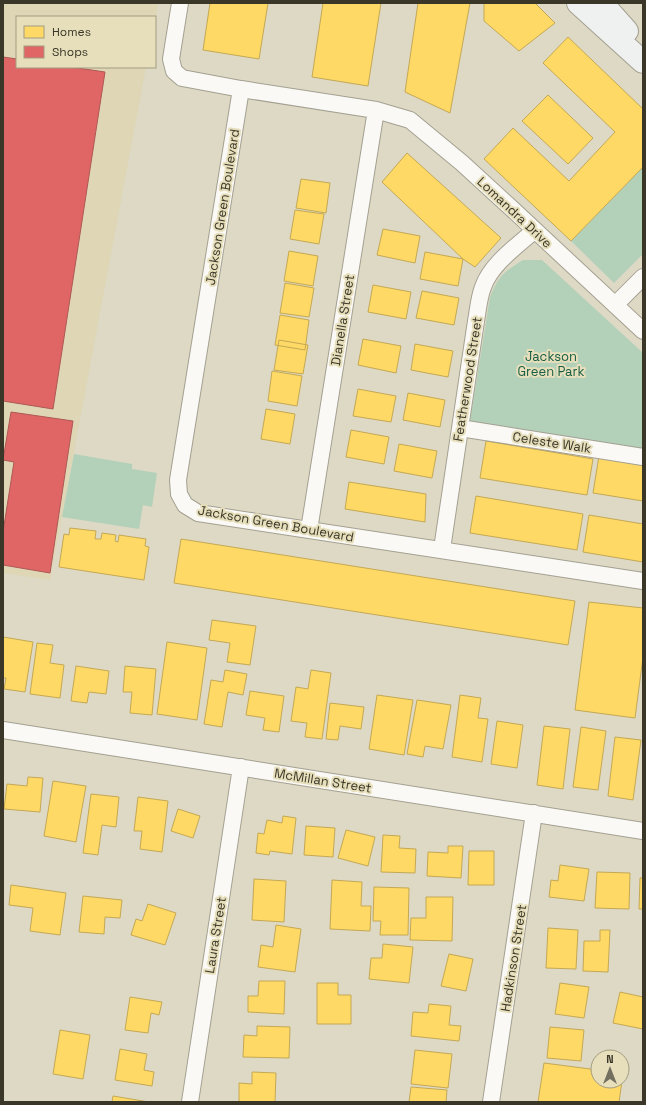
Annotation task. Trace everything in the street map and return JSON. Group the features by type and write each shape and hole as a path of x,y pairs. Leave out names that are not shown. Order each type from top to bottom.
{"main road":[{"path":"579,3 643,62"},
{"path":"602,3 643,49"}],"street":[{"name":"Lomandra Drive","path":"180,3 171,59 174,71 182,78 376,110 410,120 462,164 535,230 643,331"},
{"name":"Jackson Green Boulevard","path":"241,88 178,480 179,494 185,505 198,512 643,581"},
{"name":"Dianella Street","path":"309,530 376,110"},
{"name":"Featherwood Street","path":"442,549 482,287 491,272 508,254 535,230"},
{"path":"615,305 643,277"},
{"name":"Celeste Walk","path":"460,428 643,457"},
{"name":"McMillan Street","path":"3,730 643,831"},
{"name":"Laura Street","path":"190,1102 241,767"},
{"name":"Hadkinson Street","path":"491,1102 534,813"}],"shaded area":[{"path":"3,3 158,3 156,16 16,16 16,68 146,68 50,580 3,573"}],"green space":[{"path":"643,167 643,254 614,283 571,241"},
{"name":"Jackson Green Park","path":"523,260 542,260 643,353 643,449 470,421 490,297 499,279"},
{"path":"74,454 132,464 132,469 157,473 152,507 143,505 139,529 62,517"}],"building: Homes":[{"path":"210,3 268,3 259,59 203,50"},
{"path":"323,3 381,3 368,86 312,77"},
{"path":"418,3 470,3 450,113 405,92"},
{"path":"484,3 535,3 555,23 519,51 484,21"},
{"path":"568,37 643,109 643,167 571,241 484,159 513,128 569,181 615,132 543,63"},
{"path":"548,95 593,138 568,164 522,121"},
{"path":"407,153 501,238 475,267 463,259 382,182"},
{"path":"301,179 330,183 326,213 296,208"},
{"path":"295,210 324,214 319,244 290,239"},
{"path":"383,229 420,236 415,263 377,255"},
{"path":"289,251 318,256 313,286 284,281"},
{"path":"425,252 463,259 458,286 420,279"},
{"path":"285,283 314,288 309,317 280,313"},
{"path":"373,285 411,292 406,319 368,312"},
{"path":"422,291 459,298 454,325 416,318"},
{"path":"280,315 309,320 305,350 275,345"},
{"path":"363,339 401,346 396,373 358,365"},
{"path":"279,340 308,345 303,374 274,370"},
{"path":"415,344 453,351 448,377 411,370"},
{"path":"272,371 302,376 297,406 268,401"},
{"path":"358,389 396,396 391,422 353,416"},
{"path":"408,393 445,400 440,427 403,420"},
{"path":"266,409 295,414 290,444 261,439"},
{"path":"351,430 389,437 384,464 346,457"},
{"path":"486,441 593,459 587,495 480,478"},
{"path":"399,444 437,451 432,478 394,471"},
{"path":"599,456 643,463 643,501 593,493"},
{"path":"349,482 426,494 425,522 345,509"},
{"path":"476,496 583,514 577,550 470,533"},
{"path":"589,515 643,524 643,562 583,552"},
{"path":"70,528 96,531 95,539 101,539 102,533 116,535 115,541 118,542 119,535 146,539 145,546 149,547 144,580 59,567 64,534 69,535"},
{"path":"181,539 575,601 568,645 174,583"},
{"path":"589,602 643,608 643,657 635,718 575,710"},
{"path":"212,620 256,626 250,665 227,662 230,643 209,640"},
{"path":"3,637 33,642 25,692 4,689 6,678 3,678"},
{"path":"167,642 207,648 197,720 157,714"},
{"path":"37,643 53,645 50,663 64,665 60,698 30,694"},
{"path":"76,666 109,671 106,694 89,692 87,703 71,701"},
{"path":"125,666 156,669 152,715 130,713 132,692 123,692"},
{"path":"225,670 247,674 243,695 228,692 222,727 204,724 211,680 223,682"},
{"path":"311,670 331,673 322,739 305,737 307,723 291,721 296,687 308,689"},
{"path":"250,691 284,696 279,732 263,730 265,718 246,715"},
{"path":"377,695 413,700 404,755 369,749"},
{"path":"460,695 481,698 478,718 488,719 482,762 452,757"},
{"path":"417,700 451,705 443,749 425,746 423,757 407,754"},
{"path":"330,703 364,707 361,729 340,726 338,740 326,739"},
{"path":"497,721 523,725 517,768 491,764"},
{"path":"544,726 570,729 563,789 537,785"},
{"path":"581,727 606,731 598,790 573,787"},
{"path":"615,737 641,740 633,800 608,796"},
{"path":"28,777 43,778 40,812 4,809 7,784 27,786"},
{"path":"53,781 86,786 76,842 44,836"},
{"path":"91,794 119,797 116,827 102,825 98,855 83,853"},
{"path":"138,797 168,801 162,852 140,849 142,831 134,831"},
{"path":"178,809 200,816 193,838 171,831"},
{"path":"283,816 296,818 292,854 270,851 269,855 256,853 258,833 264,834 267,820 282,823"},
{"path":"306,826 335,828 333,857 304,855"},
{"path":"346,830 375,837 368,866 338,858"},
{"path":"383,835 400,836 399,848 416,849 415,873 381,872"},
{"path":"448,846 463,846 461,878 427,876 428,852 448,853"},
{"path":"469,851 494,851 494,885 468,885"},
{"path":"560,865 589,869 584,901 549,897 551,880 558,881"},
{"path":"597,872 630,873 629,909 595,908"},
{"path":"640,878 643,878 643,909 639,909"},
{"path":"254,879 286,881 284,922 252,920"},
{"path":"332,880 362,882 361,906 371,906 370,931 330,929"},
{"path":"11,885 66,893 60,935 30,931 33,908 9,905"},
{"path":"374,887 409,888 408,935 380,935 381,921 373,921"},
{"path":"83,896 122,900 120,918 105,917 104,934 79,932"},
{"path":"426,897 453,897 452,941 410,940 411,918 426,918"},
{"path":"148,904 176,913 165,945 131,935 136,919 142,921"},
{"path":"276,925 301,929 295,972 258,967 261,945 273,947"},
{"path":"548,928 578,930 576,969 546,968"},
{"path":"600,930 610,930 608,972 583,971 584,941 600,941"},
{"path":"383,944 413,947 409,983 369,979 371,958 382,958"},
{"path":"449,954 473,959 466,991 441,986"},
{"path":"259,981 285,981 284,1014 248,1012 248,996 258,996"},
{"path":"317,983 338,983 338,995 351,995 351,1024 317,1024"},
{"path":"560,983 589,987 584,1018 555,1014"},
{"path":"620,992 643,997 643,1029 613,1023"},
{"path":"130,997 162,1002 159,1015 151,1013 148,1033 125,1030"},
{"path":"429,1004 451,1006 449,1025 461,1026 459,1041 411,1036 413,1012 428,1013"},
{"path":"257,1026 290,1027 289,1058 243,1057 244,1035 257,1036"},
{"path":"550,1027 584,1030 581,1061 547,1058"},
{"path":"60,1030 90,1035 83,1079 53,1074"},
{"path":"120,1049 147,1054 144,1070 154,1072 152,1086 115,1080"},
{"path":"415,1050 452,1054 448,1088 411,1084"},
{"path":"544,1063 590,1069 590,1089 621,1089 619,1102 538,1102"},
{"path":"252,1072 276,1073 275,1102 239,1102 239,1083 252,1084"},
{"path":"411,1087 447,1090 446,1102 409,1102"},
{"path":"113,1096 149,1102 112,1102"}],"building: Shops":[{"path":"3,57 16,59 16,68 78,68 105,72 53,409 3,401"},
{"path":"11,412 73,421 50,573 3,565 3,532 14,462 3,460"}]}
